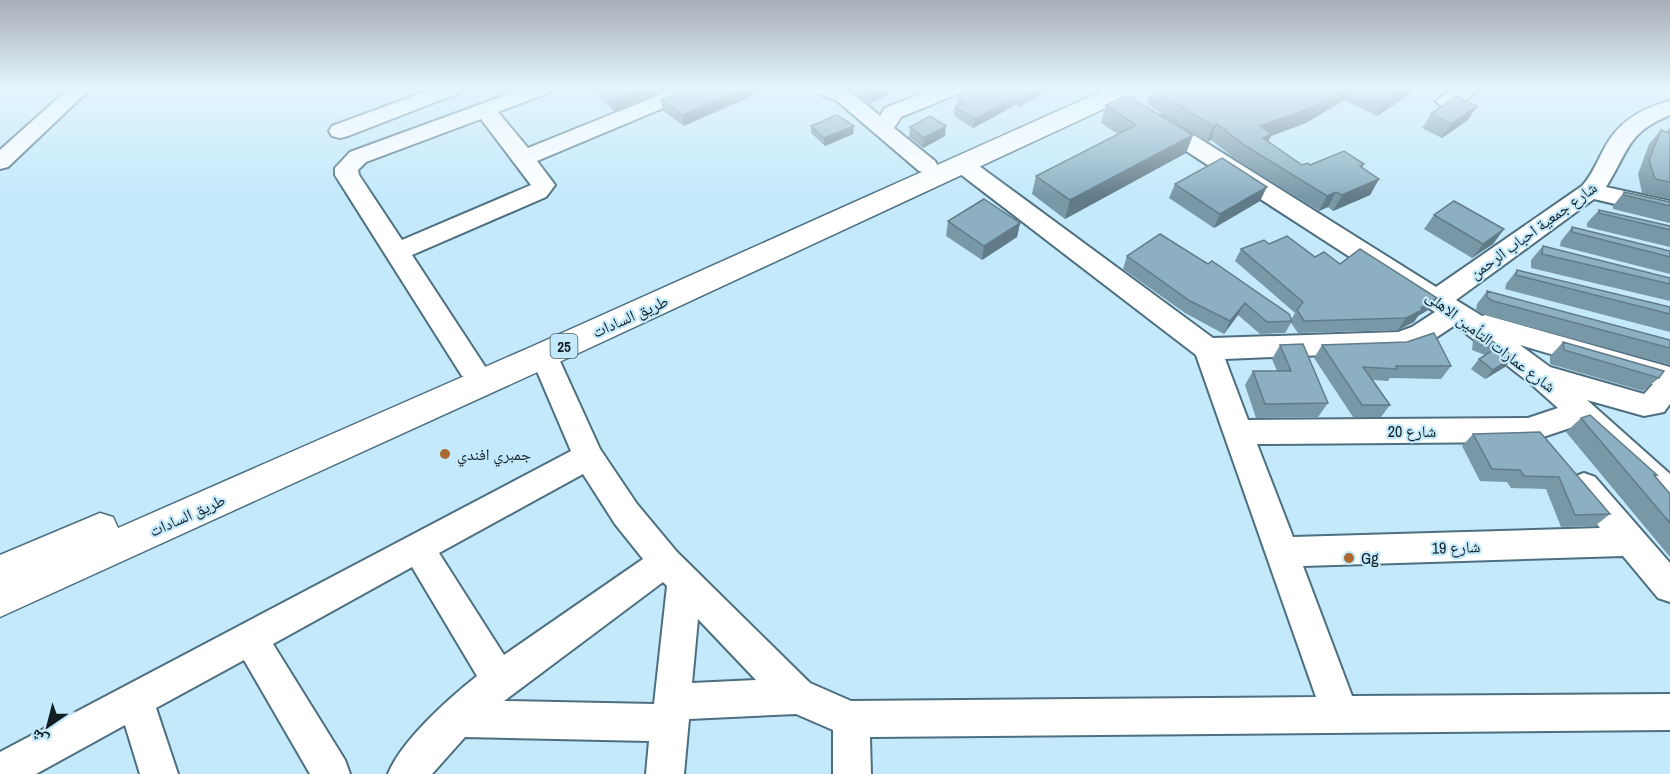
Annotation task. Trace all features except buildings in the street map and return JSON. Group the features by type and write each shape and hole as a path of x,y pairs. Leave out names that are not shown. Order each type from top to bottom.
{"main road":[{"name":"طريق السادات","path":"0,599 544,355 713,269 927,166 1028,125"},
{"name":"طريق السادات","path":"0,573 472,368 963,165 1043,125"}],"street":[{"path":"0,162 40,125"},
{"path":"340,131 356,125"},
{"path":"442,125 358,157 346,168 347,176 472,368"},
{"path":"397,252 538,192 543,185 525,158 497,125"},
{"path":"525,158 605,125"},
{"path":"876,125 927,166"},
{"path":"879,128 884,125"},
{"name":"شارع عمارات التأمين الاهلى","path":"1167,125 1454,304 1540,375 1670,493"},
{"name":"شارع جمعية احباب الرحمن","path":"1208,349 1398,342 1419,337 1454,304 1483,267 1590,191 1601,179 1627,130 1634,125"},
{"path":"963,165 1208,349 1341,715"},
{"path":"1590,191 1670,209"},
{"path":"1566,208 1635,224"},
{"path":"1540,226 1573,234"},
{"path":"1514,245 1547,254"},
{"path":"1483,267 1516,275"},
{"path":"1454,304 1488,296"},
{"path":"1454,304 1670,380 1654,404 1644,405 1540,375"},
{"path":"544,355 588,456 626,514 674,572 797,696 851,719 1670,712"},
{"name":"شارع 20","path":"1239,432 1536,429 1581,412"},
{"path":"1536,429 1670,587"},
{"path":"4,773 588,456"},
{"name":"شارع 19","path":"1282,552 1631,541"},
{"path":"418,548 500,681"},
{"path":"407,774 457,718 500,681 674,572"},
{"path":"665,774 672,713 674,572"},
{"path":"250,638 331,774"},
{"path":"457,718 672,713 797,696"},
{"path":"135,700 159,774"},
{"path":"851,719 852,774"}],"place":[{"name":"جمبري افندي","path":"445,454"},
{"name":"Gg","path":"1349,558"}]}
